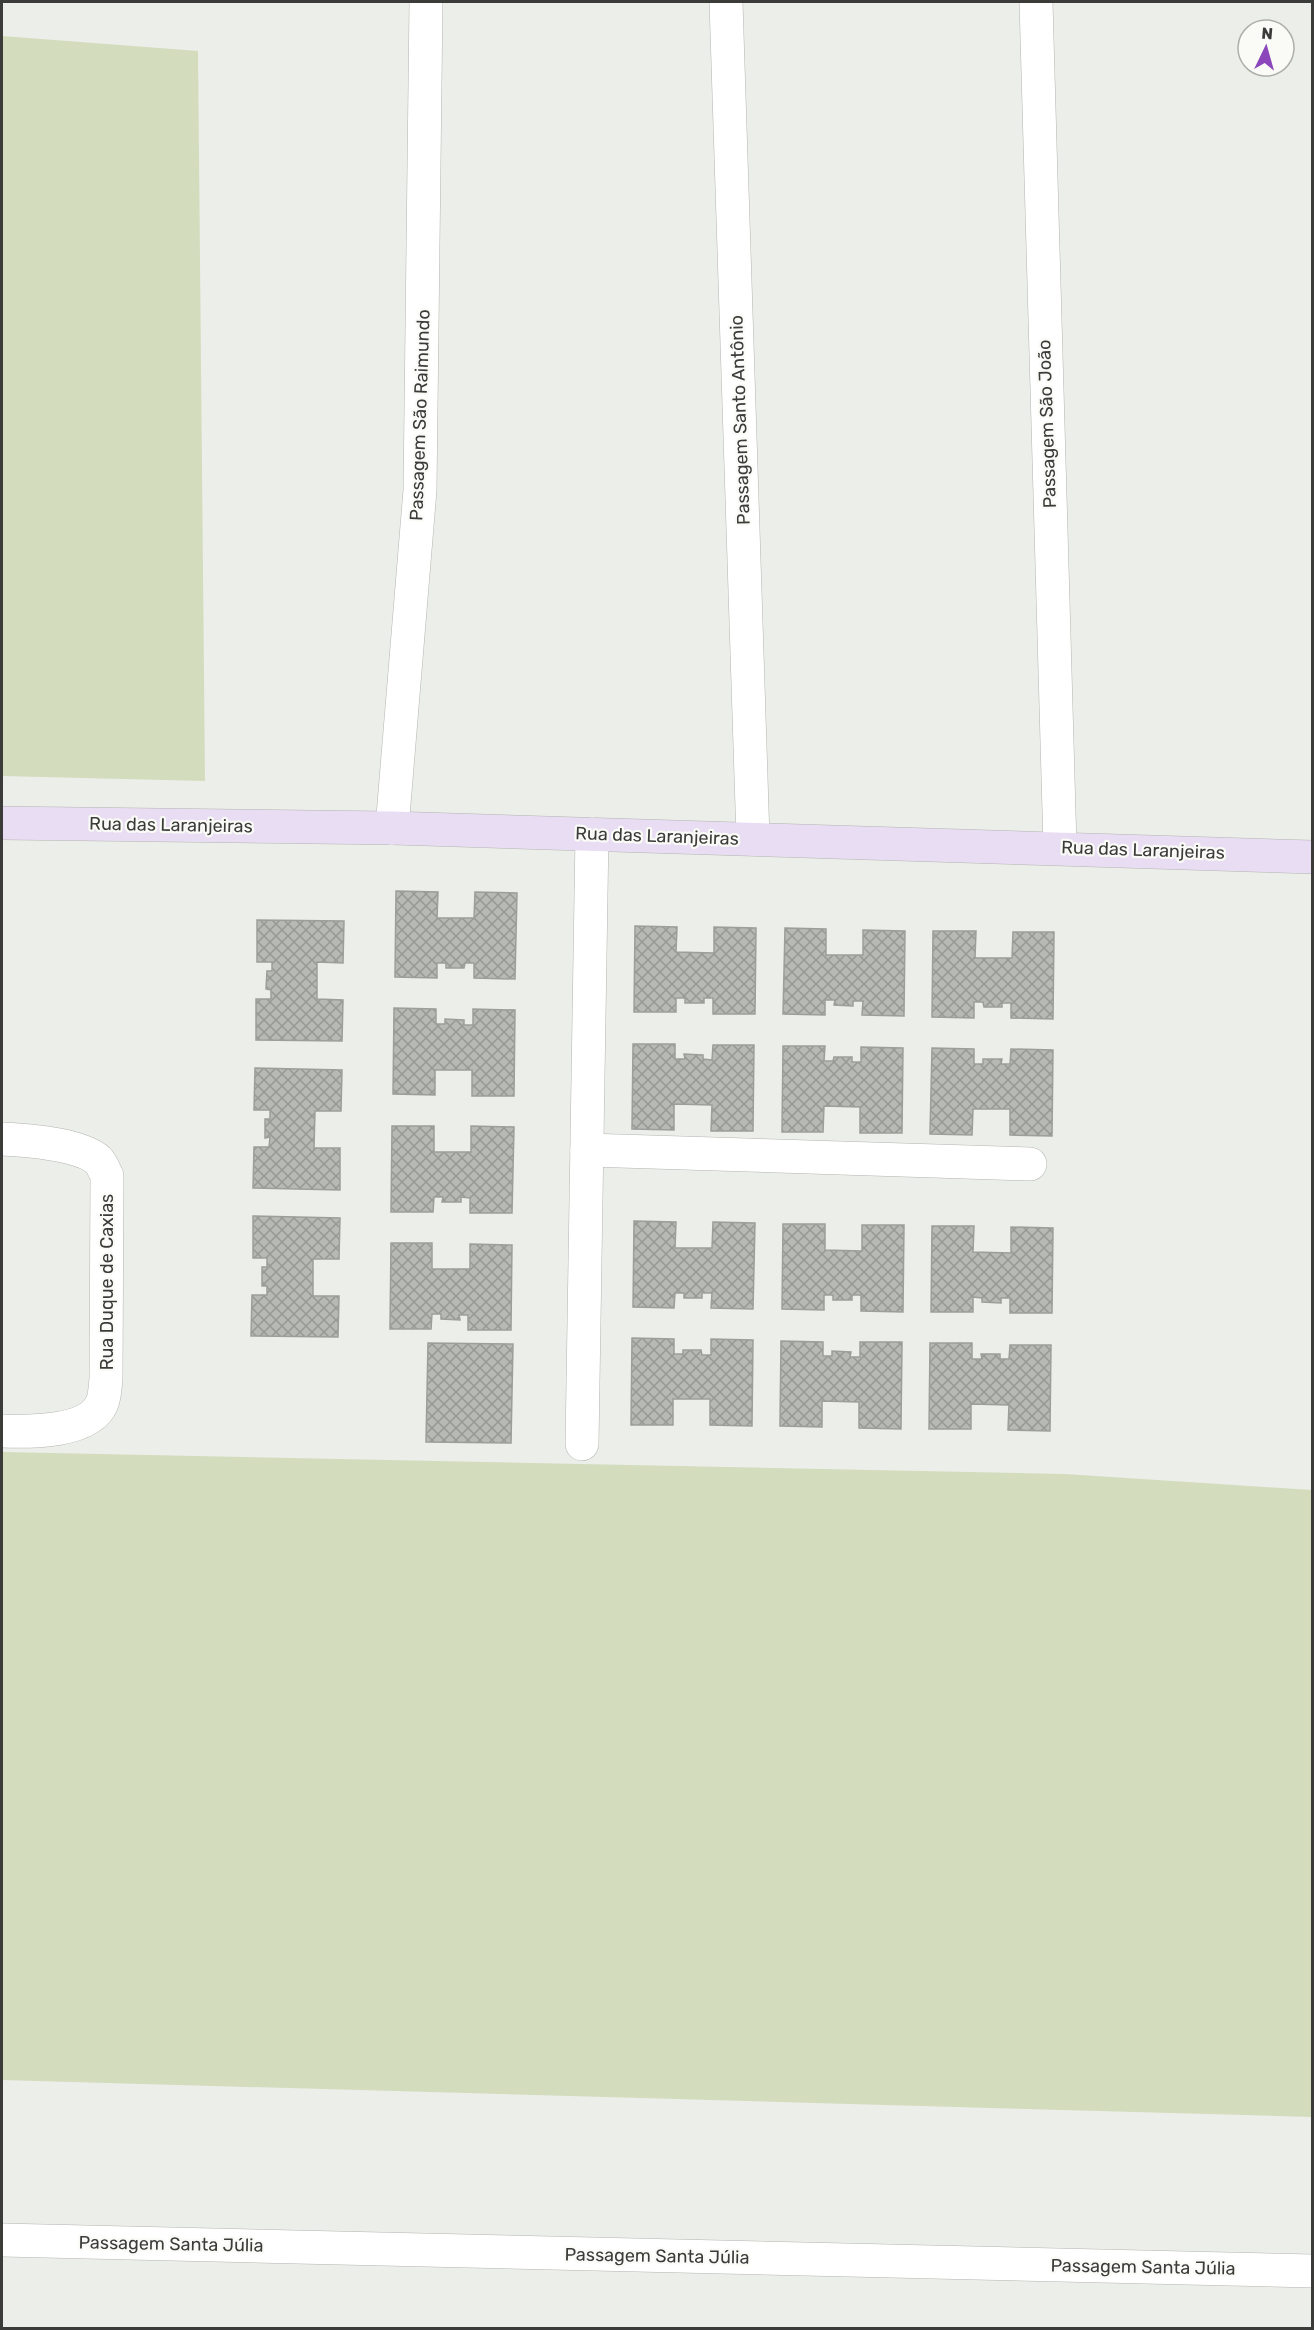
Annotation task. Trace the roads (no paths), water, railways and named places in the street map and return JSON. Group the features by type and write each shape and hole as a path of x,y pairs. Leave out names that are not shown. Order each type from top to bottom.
{"street":[{"name":"Passagem São Raimundo","path":"392,828 420,490 426,2"},
{"name":"Passagem Santo Antônio","path":"726,2 753,839"},
{"name":"Passagem São João","path":"1036,2 1060,847"},
{"name":"Rua das Laranjeiras","path":"2,823 392,828 1060,847 1312,857"},
{"path":"582,1444 592,834"},
{"name":"Rua Duque de Caxias","path":"2,1139 26,1140 69,1148 98,1160 107,1176 106,1379 101,1405 81,1422 44,1432 2,1431"},
{"path":"587,1150 1030,1164"},
{"name":"Passagem Santa Júlia","path":"2,2240 1312,2271"}]}
